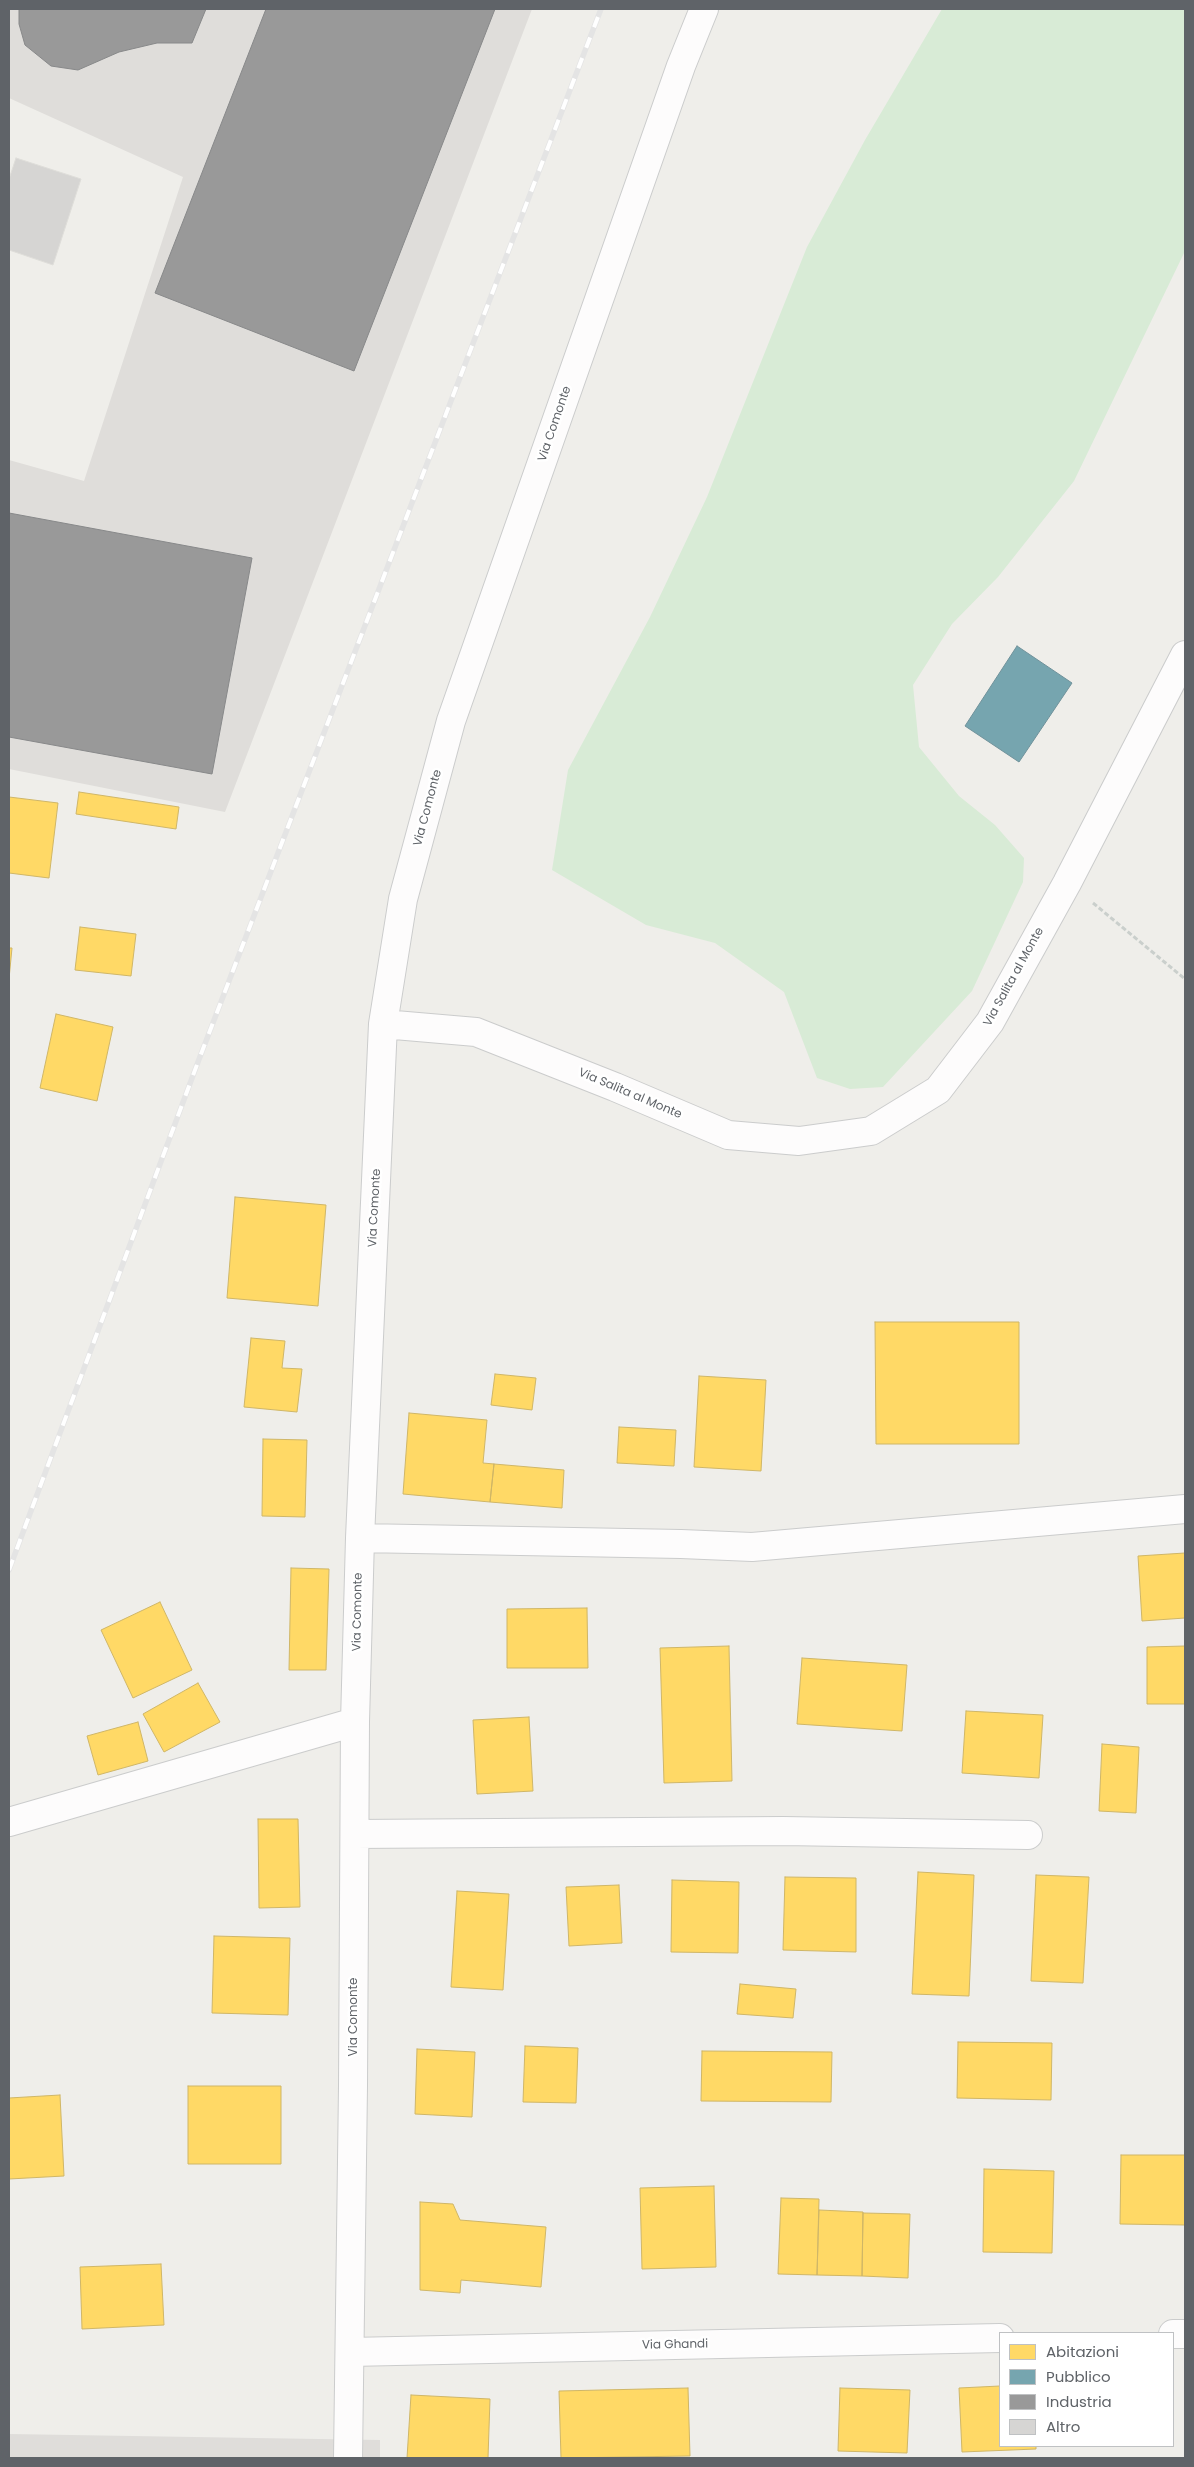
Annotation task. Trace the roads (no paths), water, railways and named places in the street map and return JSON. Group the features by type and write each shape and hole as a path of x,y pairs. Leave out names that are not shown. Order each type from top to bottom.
{"street":[{"name":"Via Comonte","path":"348,2458 355,1722 360,1538 383,1024 403,899 451,721 678,75 704,9"},
{"name":"Via Salita al Monte","path":"383,1024 476,1032 616,1087 728,1135 799,1141 871,1131 938,1090 990,1022 1067,883 1185,654"},
{"path":"360,1538 672,1543 752,1548 1185,1509"},
{"path":"9,1822 355,1722"},
{"path":"355,1834 783,1831 1028,1835"},
{"name":"Via Ghandi","path":"350,2352 999,2338"}],"railway":[{"path":"9,1570 198,1062 601,9"}]}
